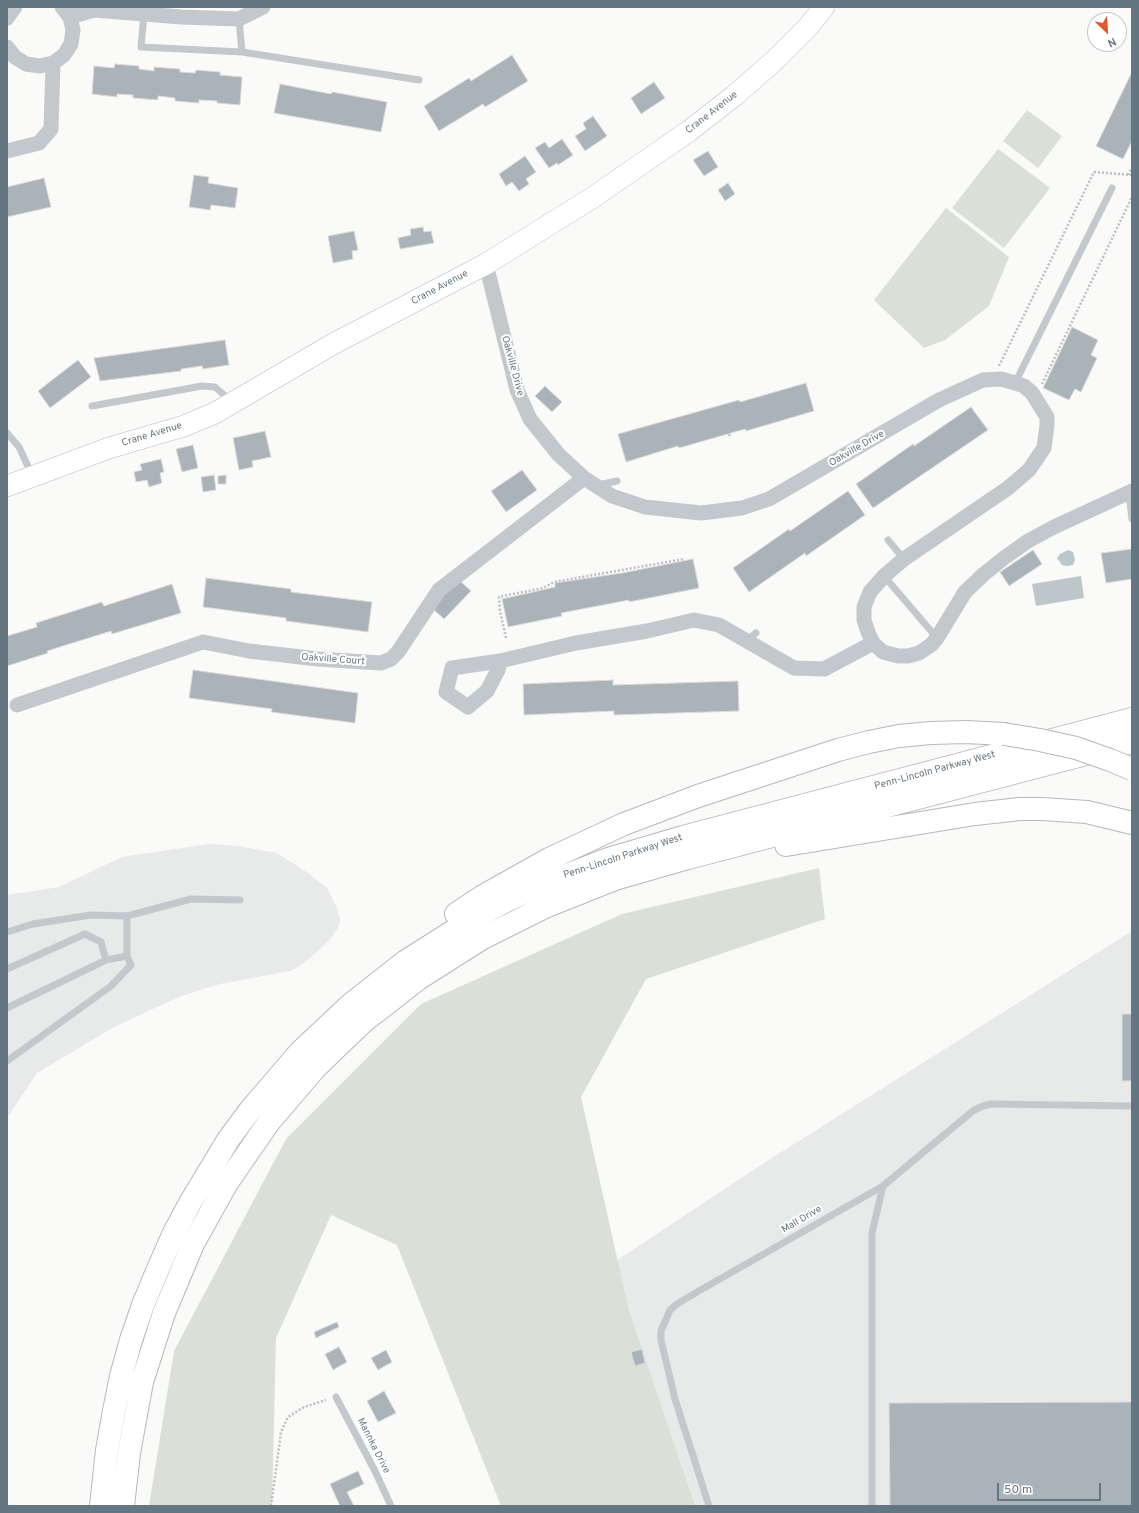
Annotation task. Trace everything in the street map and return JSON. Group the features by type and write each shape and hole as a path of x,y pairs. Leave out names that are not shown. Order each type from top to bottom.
{"highway":[{"name":"Penn-Lincoln Parkway West","path":"101,1506 107,1450 121,1376 143,1305 173,1235 208,1172 228,1140 251,1109 300,1052 350,1005 406,961 464,924 539,886 616,857 683,837 1132,719"},
{"path":"350,1005 455,915 483,896 549,859 624,824 698,796 838,750 899,736 966,732 1004,734 1076,748 1132,769"},
{"name":"Penn-Lincoln Parkway West","path":"123,1506 129,1453 140,1395 152,1346 164,1312 193,1244 209,1213 247,1153 274,1116 316,1067 364,1021 418,979 481,939 547,906 651,868 1132,742"},
{"path":"651,868 997,811 1035,809 1063,810 1095,814 1132,823"}],"street":[{"path":"7,18 15,7"},
{"path":"7,47 15,58 26,64 40,66 53,63 64,55 71,44 73,30 66,12 94,10 239,19 263,7"},
{"name":"Crane Avenue","path":"7,486 109,448 190,424 215,413 333,344 486,264 592,198 689,132 734,96 774,61 808,27 824,7"},
{"path":"7,151 39,143 51,130 53,63"},
{"name":"Oakville Drive","path":"486,264 517,390 530,419 558,454 590,482 612,496 645,507 671,511 701,513 742,508 769,499 940,400 983,380 1001,379 1024,386 1032,393 1047,417 1044,448 1041,454 1019,480 904,560 884,576 870,592 864,607 864,620 873,643"},
{"name":"Oakville Court","path":"17,705 203,642 249,651 318,659 381,663 391,659 398,652 439,590 590,482"},
{"path":"500,660 576,643 647,631 694,620 719,625 751,637 794,668 824,669 873,643 883,652 898,656 908,656 919,653 931,645 966,592 984,574 1004,558 1028,541 1054,527 1130,492"}],"lane":[{"path":"144,14 141,47 242,52 419,80"},
{"path":"239,19 242,52"},
{"path":"1015,383 1112,188"},
{"path":"92,406 202,386 215,387 224,393 233,403"},
{"path":"7,433 19,447 33,477"},
{"path":"590,482 617,481"},
{"path":"1130,492 1132,519"},
{"path":"888,540 904,560"},
{"path":"884,576 937,638"},
{"path":"7,932 32,924 91,915 126,916 190,899 240,900"},
{"path":"7,1061 111,986 131,965 127,956 126,916"},
{"path":"7,969 85,934 101,942 106,960"},
{"path":"7,1008 106,960 127,956"},
{"name":"Mall Drive","path":"709,1506 675,1399 661,1340 661,1331 666,1316 670,1310 677,1304 883,1186 974,1110 990,1104 1132,1106"},
{"path":"872,1506 872,1232 883,1186"},
{"name":"Mannka Drive","path":"336,1396 376,1473 391,1506"}],"path":[{"path":"1128,175 1132,167"},
{"path":"998,368 1094,172 1132,175"},
{"path":"1040,386 1132,197"},
{"path":"729,434 730,438"},
{"path":"506,638 500,611 499,597 543,588 554,582 684,559"},
{"path":"502,620 506,619"},
{"path":"271,1506 281,1432 288,1417 304,1407 336,1396"}],"shaded area":[{"path":"1027,110 1062,136 1038,168 1003,141"},
{"path":"998,149 1050,188 1004,248 952,208"},
{"path":"946,208 1009,257 989,306 945,340 924,348 874,300"},
{"path":"1068,550 1073,552 1075,560 1073,565 1062,565 1057,558 1060,554"},
{"path":"1081,576 1084,598 1036,606 1032,584"},
{"path":"208,844 238,846 277,853 308,873 327,888 336,906 340,919 339,926 331,938 300,966 290,971 220,984 181,996 114,1027 37,1073 7,1118 7,895 59,887 122,857"},
{"path":"819,868 825,919 646,979 581,1097 629,1311 695,1506 501,1506 397,1245 331,1215 276,1338 272,1506 149,1506 174,1351 286,1139 421,1004 622,914"},
{"path":"1132,931 1132,1506 692,1506 584,1282 764,1163"}],"building":[{"path":"512,55 528,81 485,107 483,104 439,131 424,106 469,78 471,81"},
{"path":"115,64 139,66 139,69 154,71 154,67 180,69 180,72 195,73 196,70 220,72 220,75 242,77 240,105 217,103 217,101 199,100 199,103 175,101 175,98 158,96 158,100 133,98 133,95 117,94 117,97 92,94 94,66 114,68"},
{"path":"1132,72 1132,141 1123,159 1096,146"},
{"path":"654,82 665,98 641,114 631,98"},
{"path":"280,84 331,94 332,92 387,102 381,132 274,113"},
{"path":"593,116 607,136 585,151 575,136 586,129 583,123"},
{"path":"562,139 573,155 558,165 557,163 549,168 535,148 545,142 549,148"},
{"path":"708,151 718,167 704,176 693,160"},
{"path":"525,156 536,172 526,179 529,184 519,191 512,182 506,186 499,174"},
{"path":"194,175 209,177 208,183 238,188 235,208 211,205 210,210 189,207"},
{"path":"44,178 51,207 7,217 7,187"},
{"path":"728,183 735,194 725,201 718,190"},
{"path":"423,227 424,232 431,231 434,243 400,249 398,238 411,235 410,229"},
{"path":"354,231 358,250 352,251 353,259 333,263 328,236"},
{"path":"1072,327 1098,340 1091,355 1097,358 1081,392 1075,389 1069,400 1043,388"},
{"path":"225,340 229,365 203,369 202,366 181,369 181,371 100,381 94,358"},
{"path":"78,360 91,377 50,408 38,391"},
{"path":"806,383 814,411 746,431 745,429 679,448 678,446 626,462 618,434"},
{"path":"545,386 562,402 552,412 535,396"},
{"path":"971,407 988,430 873,508 856,484 913,444 914,446"},
{"path":"265,431 271,457 252,461 253,467 239,470 233,438"},
{"path":"193,445 198,468 182,472 176,449"},
{"path":"161,459 164,472 160,473 162,483 149,487 147,480 136,482 134,472 142,470 140,464"},
{"path":"522,470 537,490 506,512 491,491"},
{"path":"214,475 216,490 203,492 201,477"},
{"path":"226,475 226,484 218,484 218,476"},
{"path":"848,491 865,515 806,556 805,553 749,592 733,568 789,529 790,531"},
{"path":"1132,549 1132,579 1106,583 1101,553"},
{"path":"1033,550 1042,564 1009,586 1000,572"},
{"path":"693,559 699,588 629,602 629,600 561,613 562,616 508,627 502,599 555,587 555,583 622,573"},
{"path":"206,578 291,589 291,592 372,602 368,632 286,621 286,618 203,607"},
{"path":"458,579 471,591 444,619 432,608"},
{"path":"172,584 181,613 112,634 111,631 47,651 48,653 7,666 7,636 37,627 36,623 102,602 104,606"},
{"path":"193,670 358,693 355,723 271,712 272,709 189,698"},
{"path":"613,680 613,685 738,681 739,711 614,715 614,711 524,715 523,684"},
{"path":"1122,1014 1132,1014 1132,1081 1122,1081"},
{"path":"337,1322 339,1327 316,1338 314,1332"},
{"path":"339,1347 347,1362 333,1370 325,1354"},
{"path":"642,1349 645,1363 635,1366 631,1352"},
{"path":"386,1350 392,1362 378,1370 371,1358"},
{"path":"384,1391 396,1413 378,1422 367,1401"},
{"path":"1132,1402 1132,1506 890,1506 889,1403"},
{"path":"358,1471 364,1484 347,1492 354,1506 340,1506 330,1484"}]}
